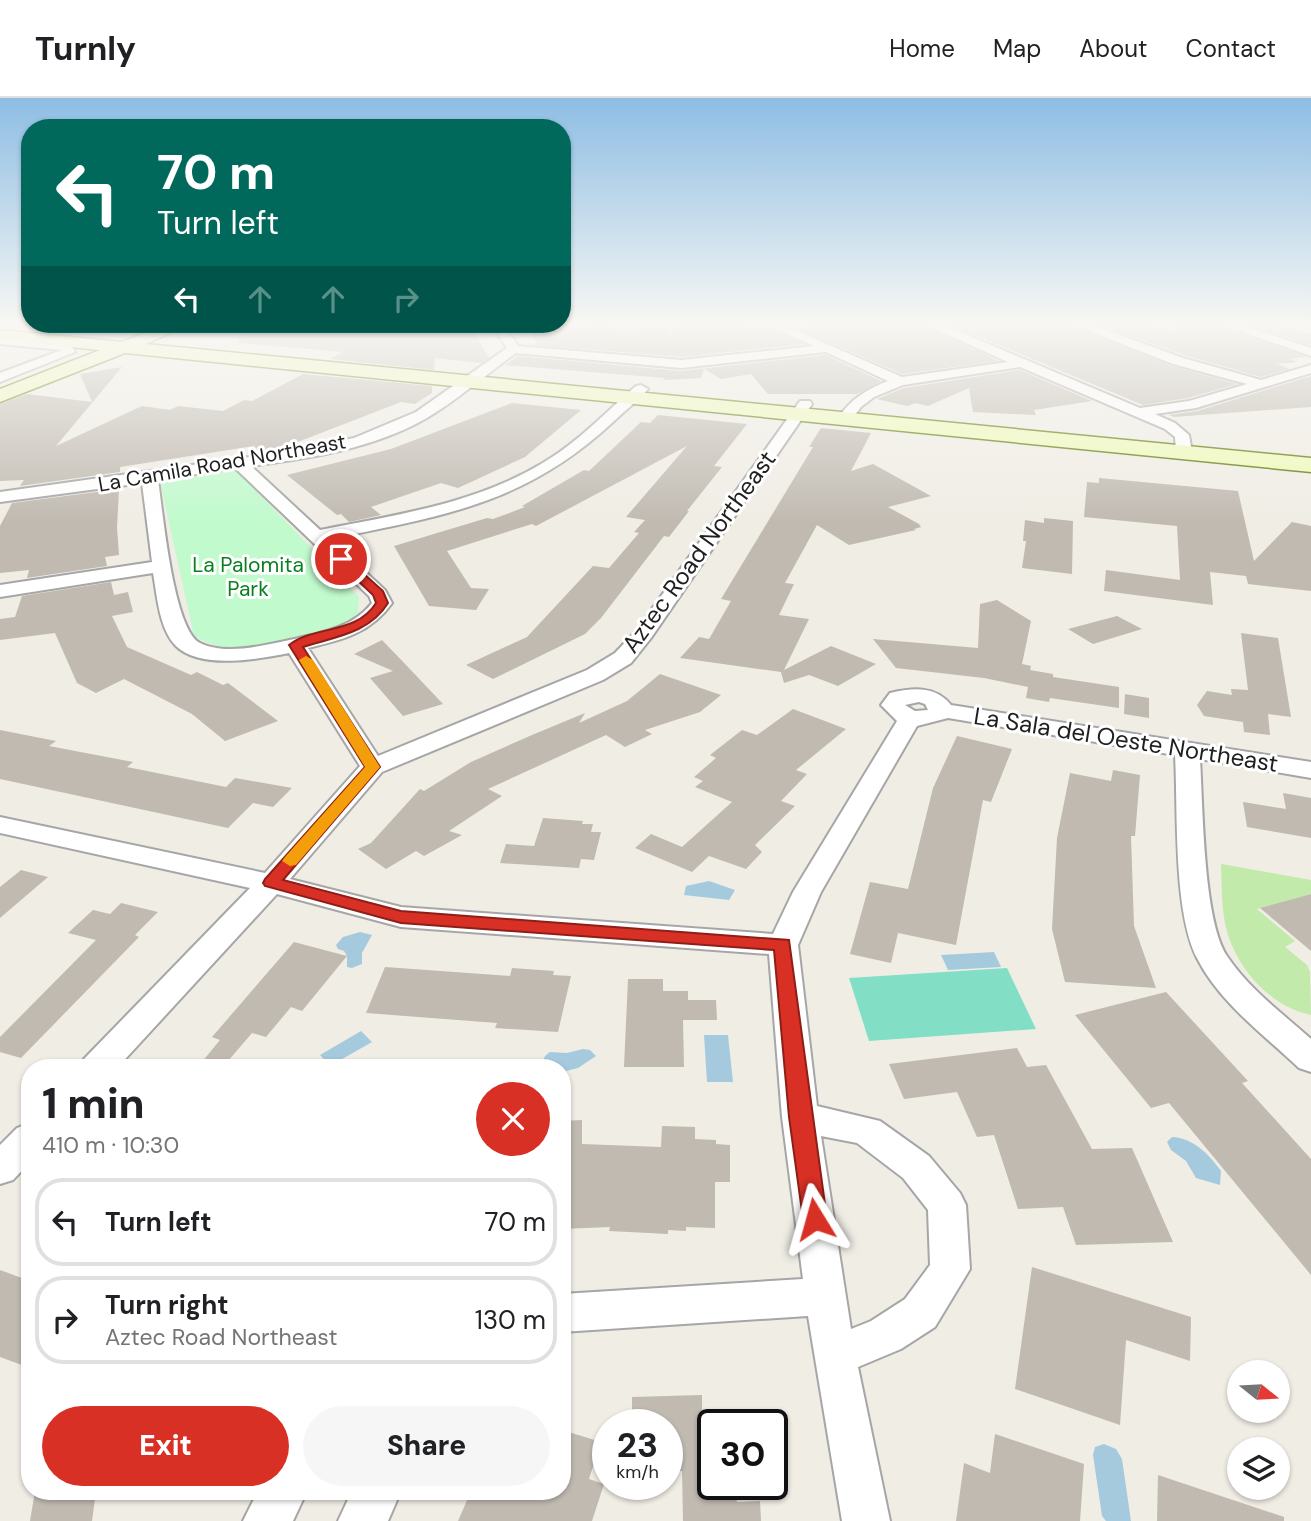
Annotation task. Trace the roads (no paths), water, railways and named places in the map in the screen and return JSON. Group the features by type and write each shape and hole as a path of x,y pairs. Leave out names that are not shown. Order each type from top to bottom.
{"main road":[{"path":"607,390 1184,447 1311,464"},
{"path":"1184,447 1311,454"}],"street":[{"name":"La Camila Road Northeast","path":"0,496 54,491 317,449 374,435 427,413 458,390"},
{"path":"848,414 870,394 879,390"},
{"path":"1082,390 1135,413 1184,447"},
{"path":"1135,413 1191,405 1240,390"},
{"path":"317,536 409,517 496,492 545,469 562,457 635,393"},
{"name":"Aztec Road Northeast","path":"105,1059 271,883 373,767 595,676 623,658 644,634 802,409"},
{"path":"149,476 161,566 177,630 184,642 198,650 236,654 295,645 357,626 375,615 382,603 378,594 238,463"},
{"path":"0,591 161,566"},
{"path":"295,645 373,767"},
{"name":"La Sala del Oeste Northeast","path":"783,945 807,892 926,714 1311,770"},
{"path":"1187,750 1197,913 1211,956 1238,992 1305,1048"},
{"path":"1,826 271,883 401,917 783,945 800,1117 834,1356 866,1521"},
{"path":"800,1117 867,1131 916,1167 947,1205 950,1269 920,1313 886,1335 834,1356"},
{"path":"0,1169 21,1147"},
{"path":"571,1311 826,1296"},
{"path":"267,1521 279,1500"},
{"path":"362,1521 372,1500"}],"water":[{"path":"709,881 735,890 729,900 684,895 686,886"},
{"path":"360,932 372,935 362,953 362,964 347,967 347,956 336,945 343,937"},
{"path":"994,952 1001,967 948,970 941,955"},
{"path":"361,1031 372,1042 342,1059 324,1059 320,1055"},
{"path":"704,1035 728,1035 733,1082 707,1082"},
{"path":"583,1049 590,1050 596,1056 571,1070 571,1059 544,1059 550,1052 567,1053"},
{"path":"1172,1137 1187,1140 1206,1153 1221,1171 1220,1185 1196,1178 1186,1161 1171,1150 1167,1142"},
{"path":"1104,1444 1116,1449 1122,1459 1131,1521 1106,1521 1102,1516 1093,1455 1095,1447"}],"park label":[{"name":"La Palomita Park","path":"248,577"}]}
